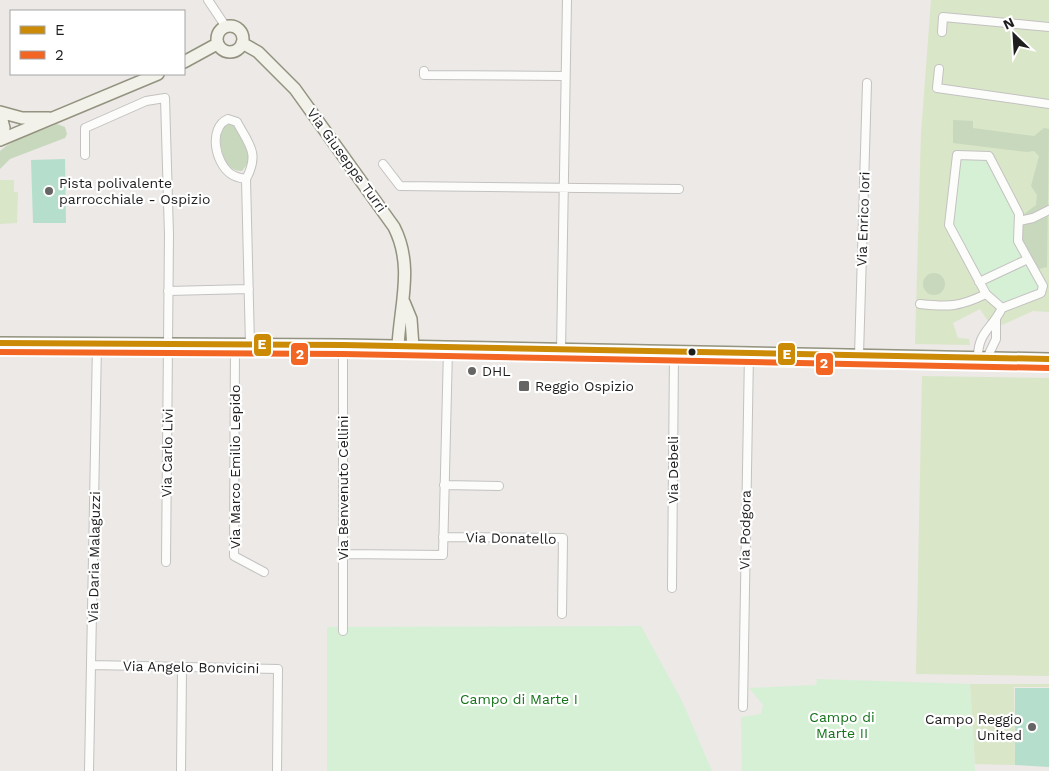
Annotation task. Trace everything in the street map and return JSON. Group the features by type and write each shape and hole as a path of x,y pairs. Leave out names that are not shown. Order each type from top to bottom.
{"main road":[{"path":"226,26 238,29 242,37 242,43 239,49 231,52 223,50 217,44 217,36 226,26"},
{"name":"Via Giuseppe Turri","path":"242,43 258,52 295,89 388,217 402,249 405,267 404,302 398,346"},
{"path":"185,61 217,44"},
{"path":"0,140 36,127 51,118 156,75"},
{"path":"0,140 4,128 0,113 22,118 51,118"},
{"name":"Via Giuseppe Turri","path":"404,302 411,319 413,347"},
{"path":"0,343 398,346 448,349 1049,359"}],"street":[{"path":"208,0 226,26"},
{"path":"561,351 567,0"},
{"path":"942,32 944,17 1049,27"},
{"path":"939,70 937,88 1049,104"},
{"path":"424,71 424,75 566,76"},
{"name":"Via Enrico Iori","path":"858,355 868,83"},
{"name":"Via Carlo Livi","path":"84,155 85,128 146,101 165,98 169,344 166,562"},
{"path":"246,179 230,174 219,158 216,131 219,124 228,119 237,122 254,156 252,168 246,179 250,345"},
{"path":"982,357 979,341 996,320 1002,308 1045,289 1018,241 1019,214 989,156 957,155 949,225 986,294 1002,308"},
{"path":"383,164 400,186 564,186 679,189"},
{"path":"1018,220 1049,210"},
{"path":"979,282 1028,259"},
{"path":"168,291 249,289"},
{"path":"920,304 949,307 964,304 986,294"},
{"path":"982,357 996,339 996,320"},
{"name":"Via Daria Malaguzzi","path":"89,771 97,344"},
{"name":"Via Marco Emilio Lepido","path":"235,345 234,556 264,572"},
{"name":"Via Benvenuto Cellini","path":"343,346 343,631"},
{"path":"343,554 443,555 448,349"},
{"name":"Via Debeli","path":"672,588 674,352"},
{"name":"Via Podgora","path":"743,707 749,353"},
{"path":"444,485 499,486"},
{"name":"Via Donatello","path":"443,537 563,538 562,614"},
{"name":"Via Angelo Bonvicini","path":"92,665 278,669 277,771"},
{"path":"181,771 182,668"}],"green space":[{"path":"931,0 1049,0 1049,312 1033,311 1002,325 996,320 988,321 980,309 953,323 958,338 969,339 970,345 915,344 921,134"},
{"path":"953,120 973,121 973,128 1034,136 1044,128 1049,129 1047,267 1039,269 1021,240 1023,215 1036,205 1037,195 1031,186 1039,156 1034,151 1027,152 953,143"},
{"path":"227,123 235,125 250,155 250,160 242,171 230,167 222,150 220,130"},
{"path":"57,124 65,127 67,134 65,138 10,159 0,169 0,151 6,146 20,138"},
{"path":"957,155 989,156 1023,215 1018,241 1043,286 1041,293 1002,308 984,291 949,225"},
{"name":"Pista polivalente parrocchiale - Ospizio","path":"65,159 66,223 33,223 31,160"},
{"path":"0,180 14,180 14,192 18,192 17,223 0,224"},
{"path":"930,273 938,273 945,280 945,288 938,295 930,295 923,288 923,280"},
{"path":"922,376 1049,378 1049,676 916,674"},
{"name":"Campo di Marte I","path":"641,626 682,701 712,771 327,771 327,627"},
{"name":"Campo di Marte II","path":"817,679 970,684 975,771 742,771 741,717 761,714 763,705 749,688 816,685"},
{"path":"970,684 1049,684 1049,687 1014,687 1015,765 975,764"},
{"name":"Campo Reggio United","path":"1015,688 1049,688 1049,767 1015,765"}],"transit line":[{"name":"E","path":"0,343 343,345 1049,359"},
{"name":"2","path":"0,352 343,354 1049,368"}],"place":[{"name":"Pista polivalente parrocchiale - Ospizio","path":"49,191"},
{"name":"DHL","path":"472,371"},
{"name":"Reggio Ospizio","path":"524,386"},
{"name":"Campo Reggio United","path":"1032,727"}]}
